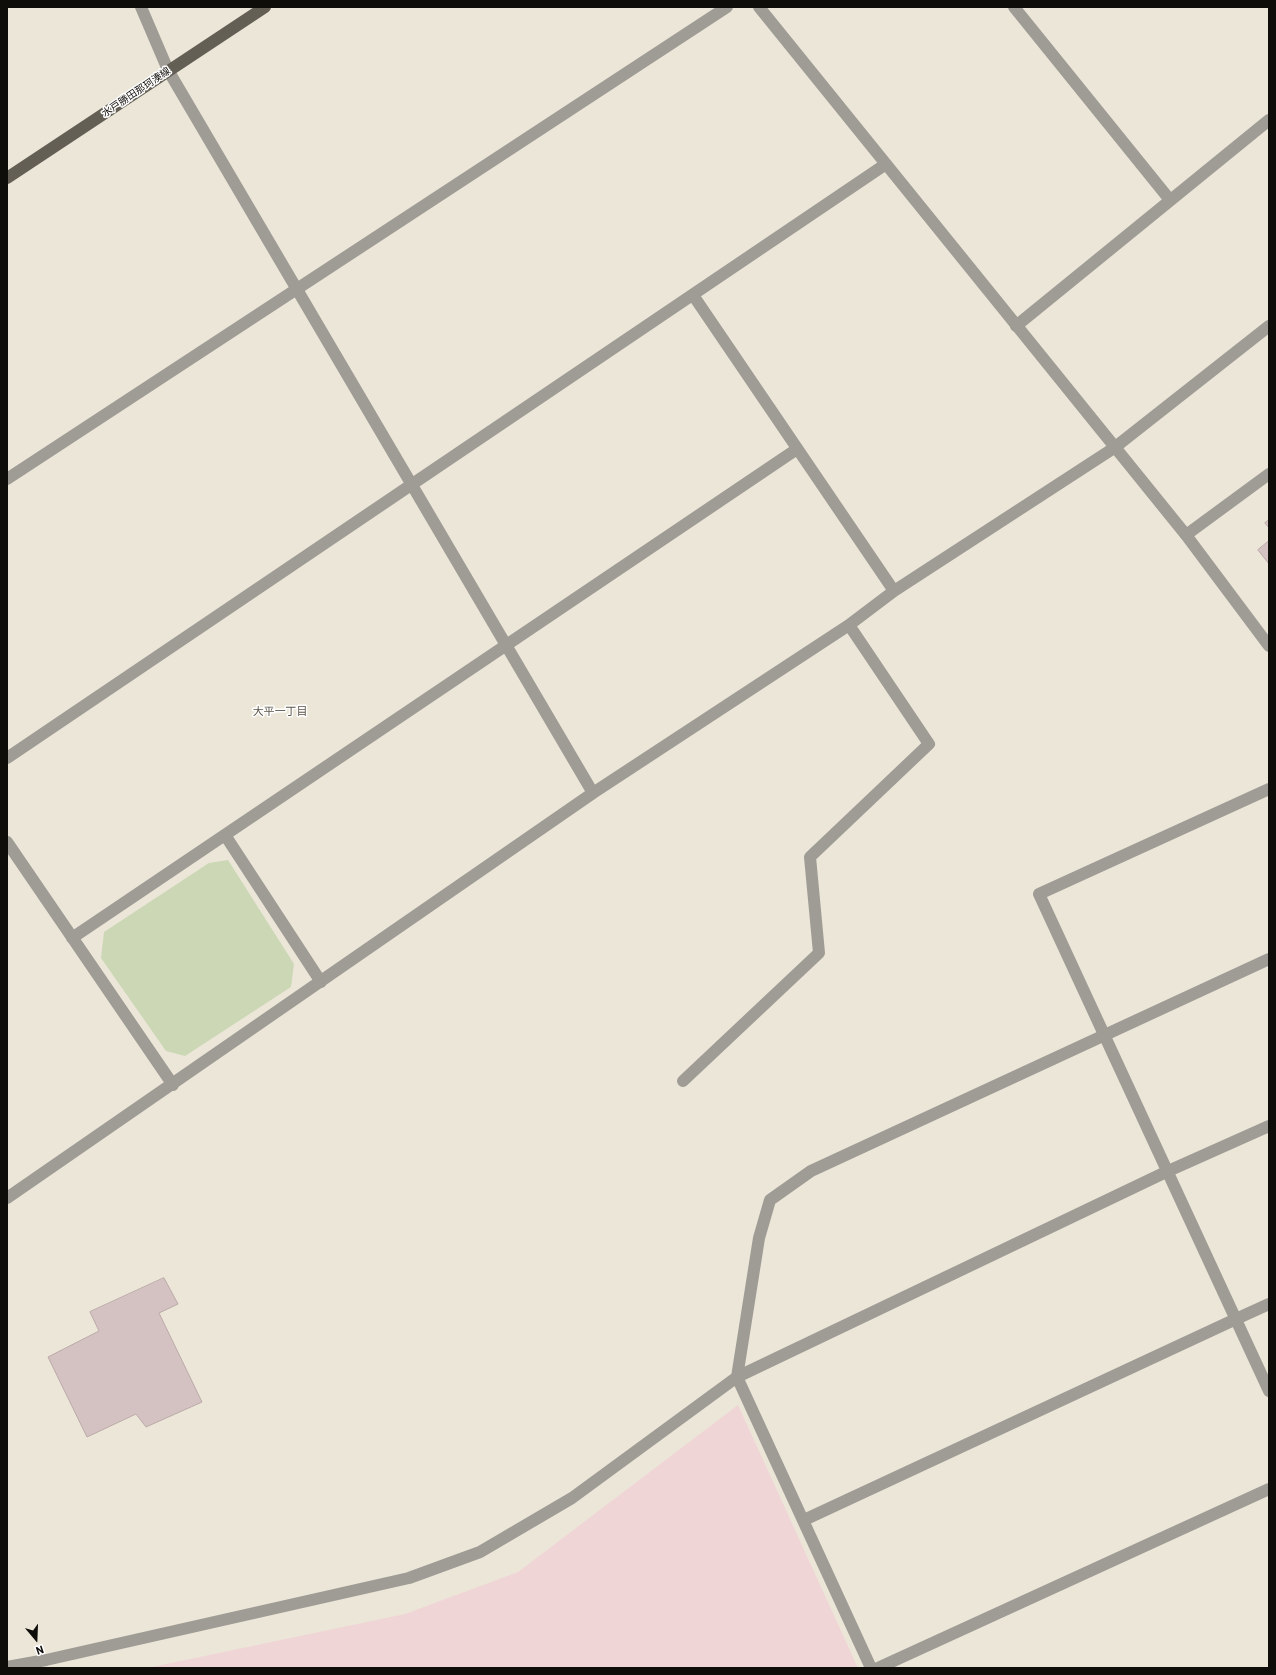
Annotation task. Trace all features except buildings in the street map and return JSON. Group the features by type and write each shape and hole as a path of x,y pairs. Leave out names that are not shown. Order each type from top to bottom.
{"main road":[{"name":"水戸勝田那珂湊線","path":"7,178 168,70 266,7"}],"street":[{"path":"141,7 168,70 411,485 507,644 593,793"},
{"path":"7,479 728,7"},
{"path":"759,7 1114,448 1186,535 1269,646"},
{"path":"1014,7 1170,200"},
{"path":"1016,326 1269,120"},
{"path":"7,758 886,164"},
{"path":"693,295 894,591"},
{"path":"7,1198 593,793 849,625 894,591 1114,448 1269,326"},
{"path":"72,938 797,449"},
{"path":"1186,535 1269,474"},
{"path":"683,1081 820,953 810,857 929,744 849,625"},
{"path":"1269,789 1039,894 1166,1172 1269,1391"},
{"path":"225,835 321,982"},
{"path":"7,842 173,1084"},
{"path":"871,1668 804,1520 736,1377 759,1238 770,1200 811,1171 1104,1034 1269,959"},
{"path":"7,1667 46,1660 409,1578 480,1552 572,1498 736,1377 1166,1172 1269,1126"},
{"path":"804,1520 1269,1304"},
{"path":"878,1668 1269,1489"}],"shaded area":[{"path":"738,1405 858,1668 147,1668 405,1614 518,1572"}],"green space":[{"path":"228,860 294,964 291,987 185,1056 166,1051 101,958 104,932 209,863"}],"district":[{"name":"大平一丁目","path":"280,711"}]}
